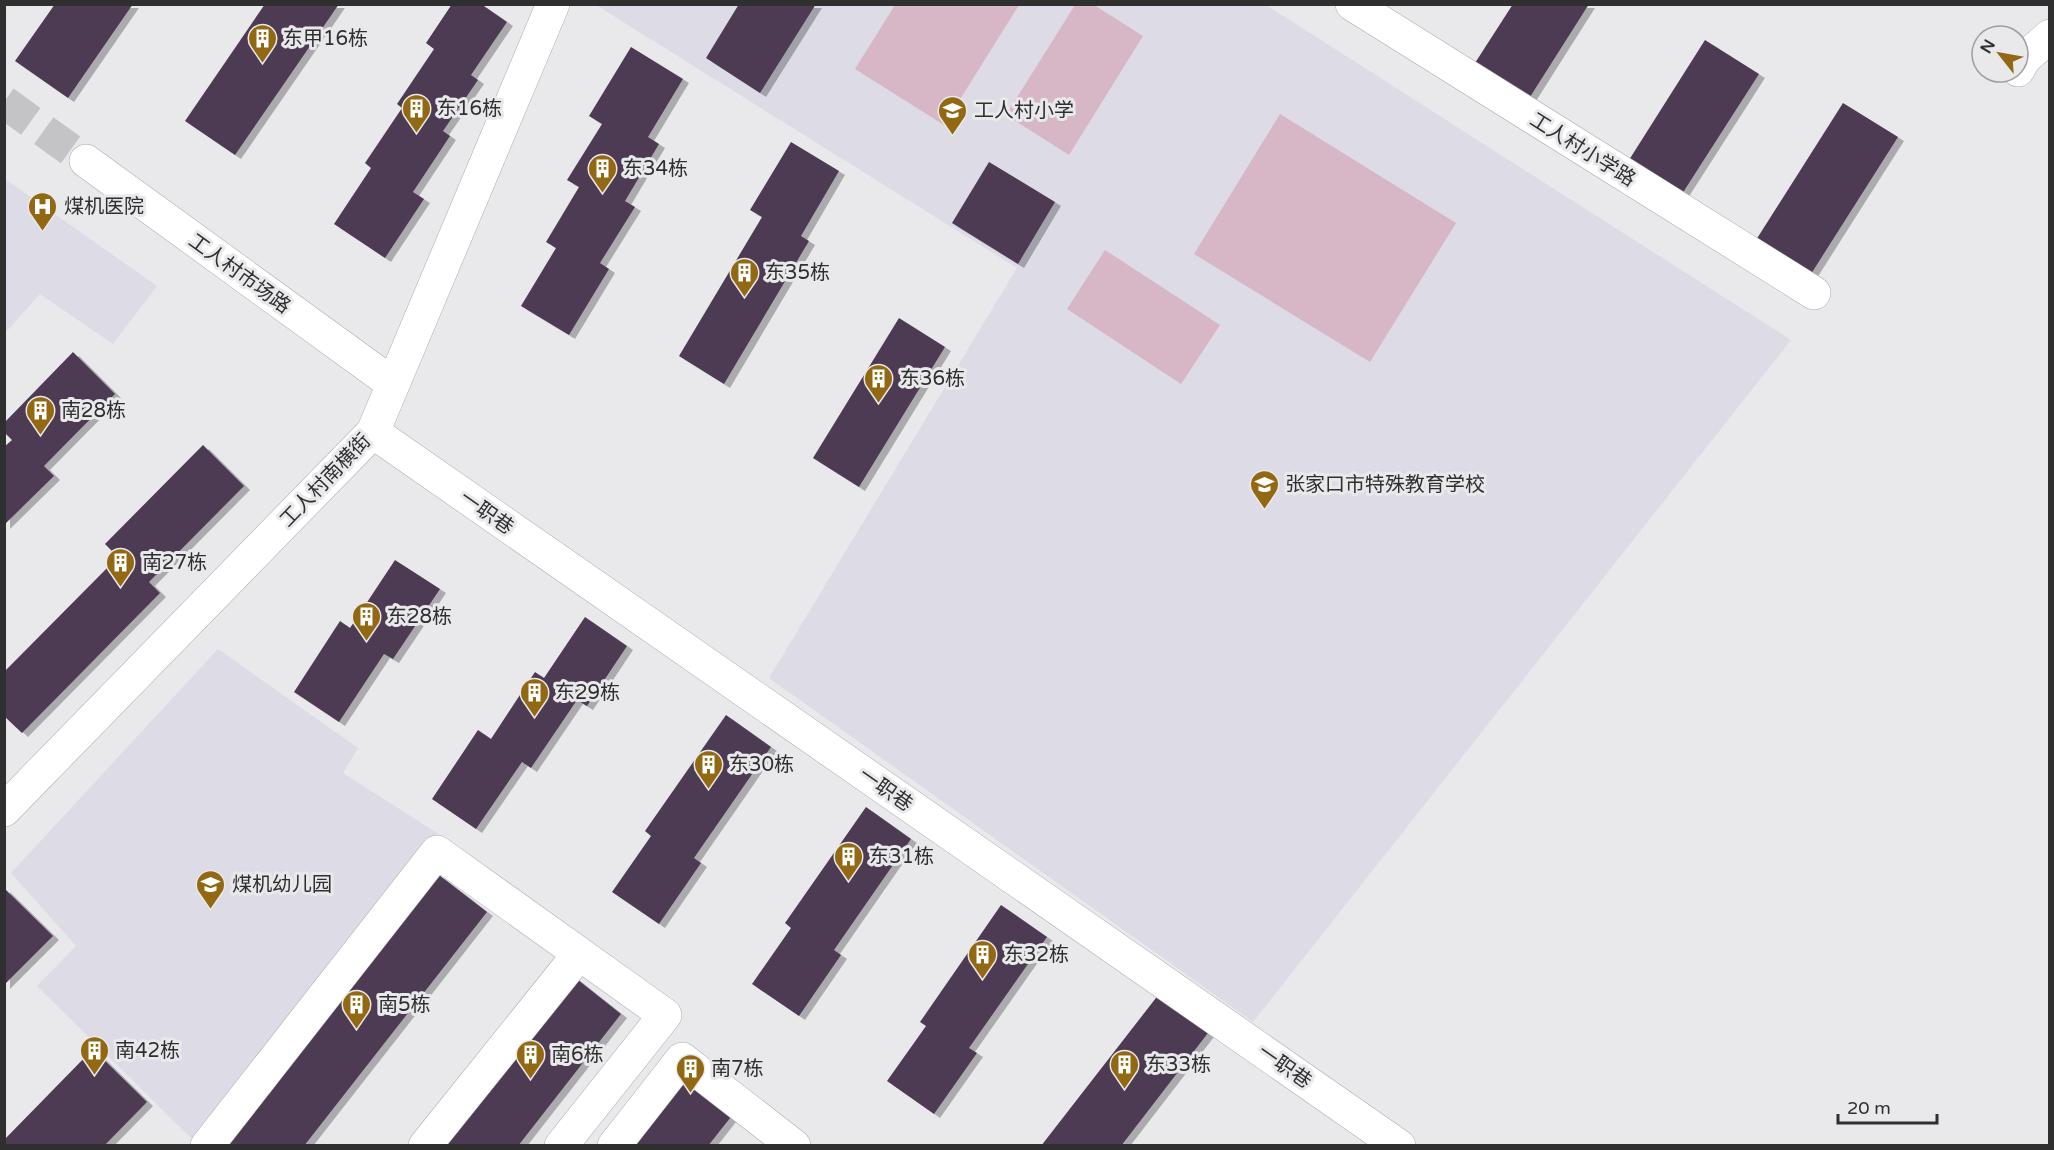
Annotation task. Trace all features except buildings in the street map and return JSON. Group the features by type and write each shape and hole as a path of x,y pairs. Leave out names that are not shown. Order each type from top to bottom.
{"street":[{"name":"工人村小学路","path":"1352,4 1814,293"},
{"name":"工人村南横街","path":"4,810 373,432 545,8"},
{"path":"2030,53 2049,36"},
{"name":"工人村市场路","path":"86,161 393,384"},
{"name":"一职巷","path":"373,432 1399,1146"},
{"path":"207,1146 437,852 665,1016 561,1146"},
{"path":"425,1146 579,954"},
{"path":"614,1146 682,1059 794,1146"}],"shaded area":[{"name":"张家口市特殊教育学校","path":"596,5 1266,5 1791,340 1253,1022 769,678 1017,268"},
{"path":"895,5 1019,5 944,125 855,69"},
{"path":"1075,5 1094,5 1143,36 1069,155 1006,115"},
{"path":"1280,114 1456,223 1370,362 1194,254"},
{"name":"煤机医院","path":"5,179 157,286 113,344 40,294 5,333"},
{"path":"1105,250 1220,325 1181,384 1067,309"},
{"name":"煤机幼儿园","path":"218,649 358,748 343,773 439,834 192,1139 37,986 76,946 11,873"}],"tunnel":[{"path":"4,102 86,161"}],"place":[{"name":"东甲16栋","path":"262,64"},
{"name":"东16栋","path":"416,134"},
{"name":"工人村小学","path":"953,136"},
{"name":"东34栋","path":"602,194"},
{"name":"煤机医院","path":"43,232"},
{"name":"东35栋","path":"744,298"},
{"name":"东36栋","path":"879,404"},
{"name":"南28栋","path":"40,436"},
{"name":"张家口市特殊教育学校","path":"1264,510"},
{"name":"南27栋","path":"121,588"},
{"name":"东28栋","path":"366,642"},
{"name":"东29栋","path":"534,718"},
{"name":"东30栋","path":"708,790"},
{"name":"东31栋","path":"848,882"},
{"name":"煤机幼儿园","path":"211,910"},
{"name":"东32栋","path":"983,980"},
{"name":"南5栋","path":"357,1030"},
{"name":"南42栋","path":"94,1076"},
{"name":"南6栋","path":"530,1080"},
{"name":"东33栋","path":"1125,1090"},
{"name":"南7栋","path":"690,1094"}]}
